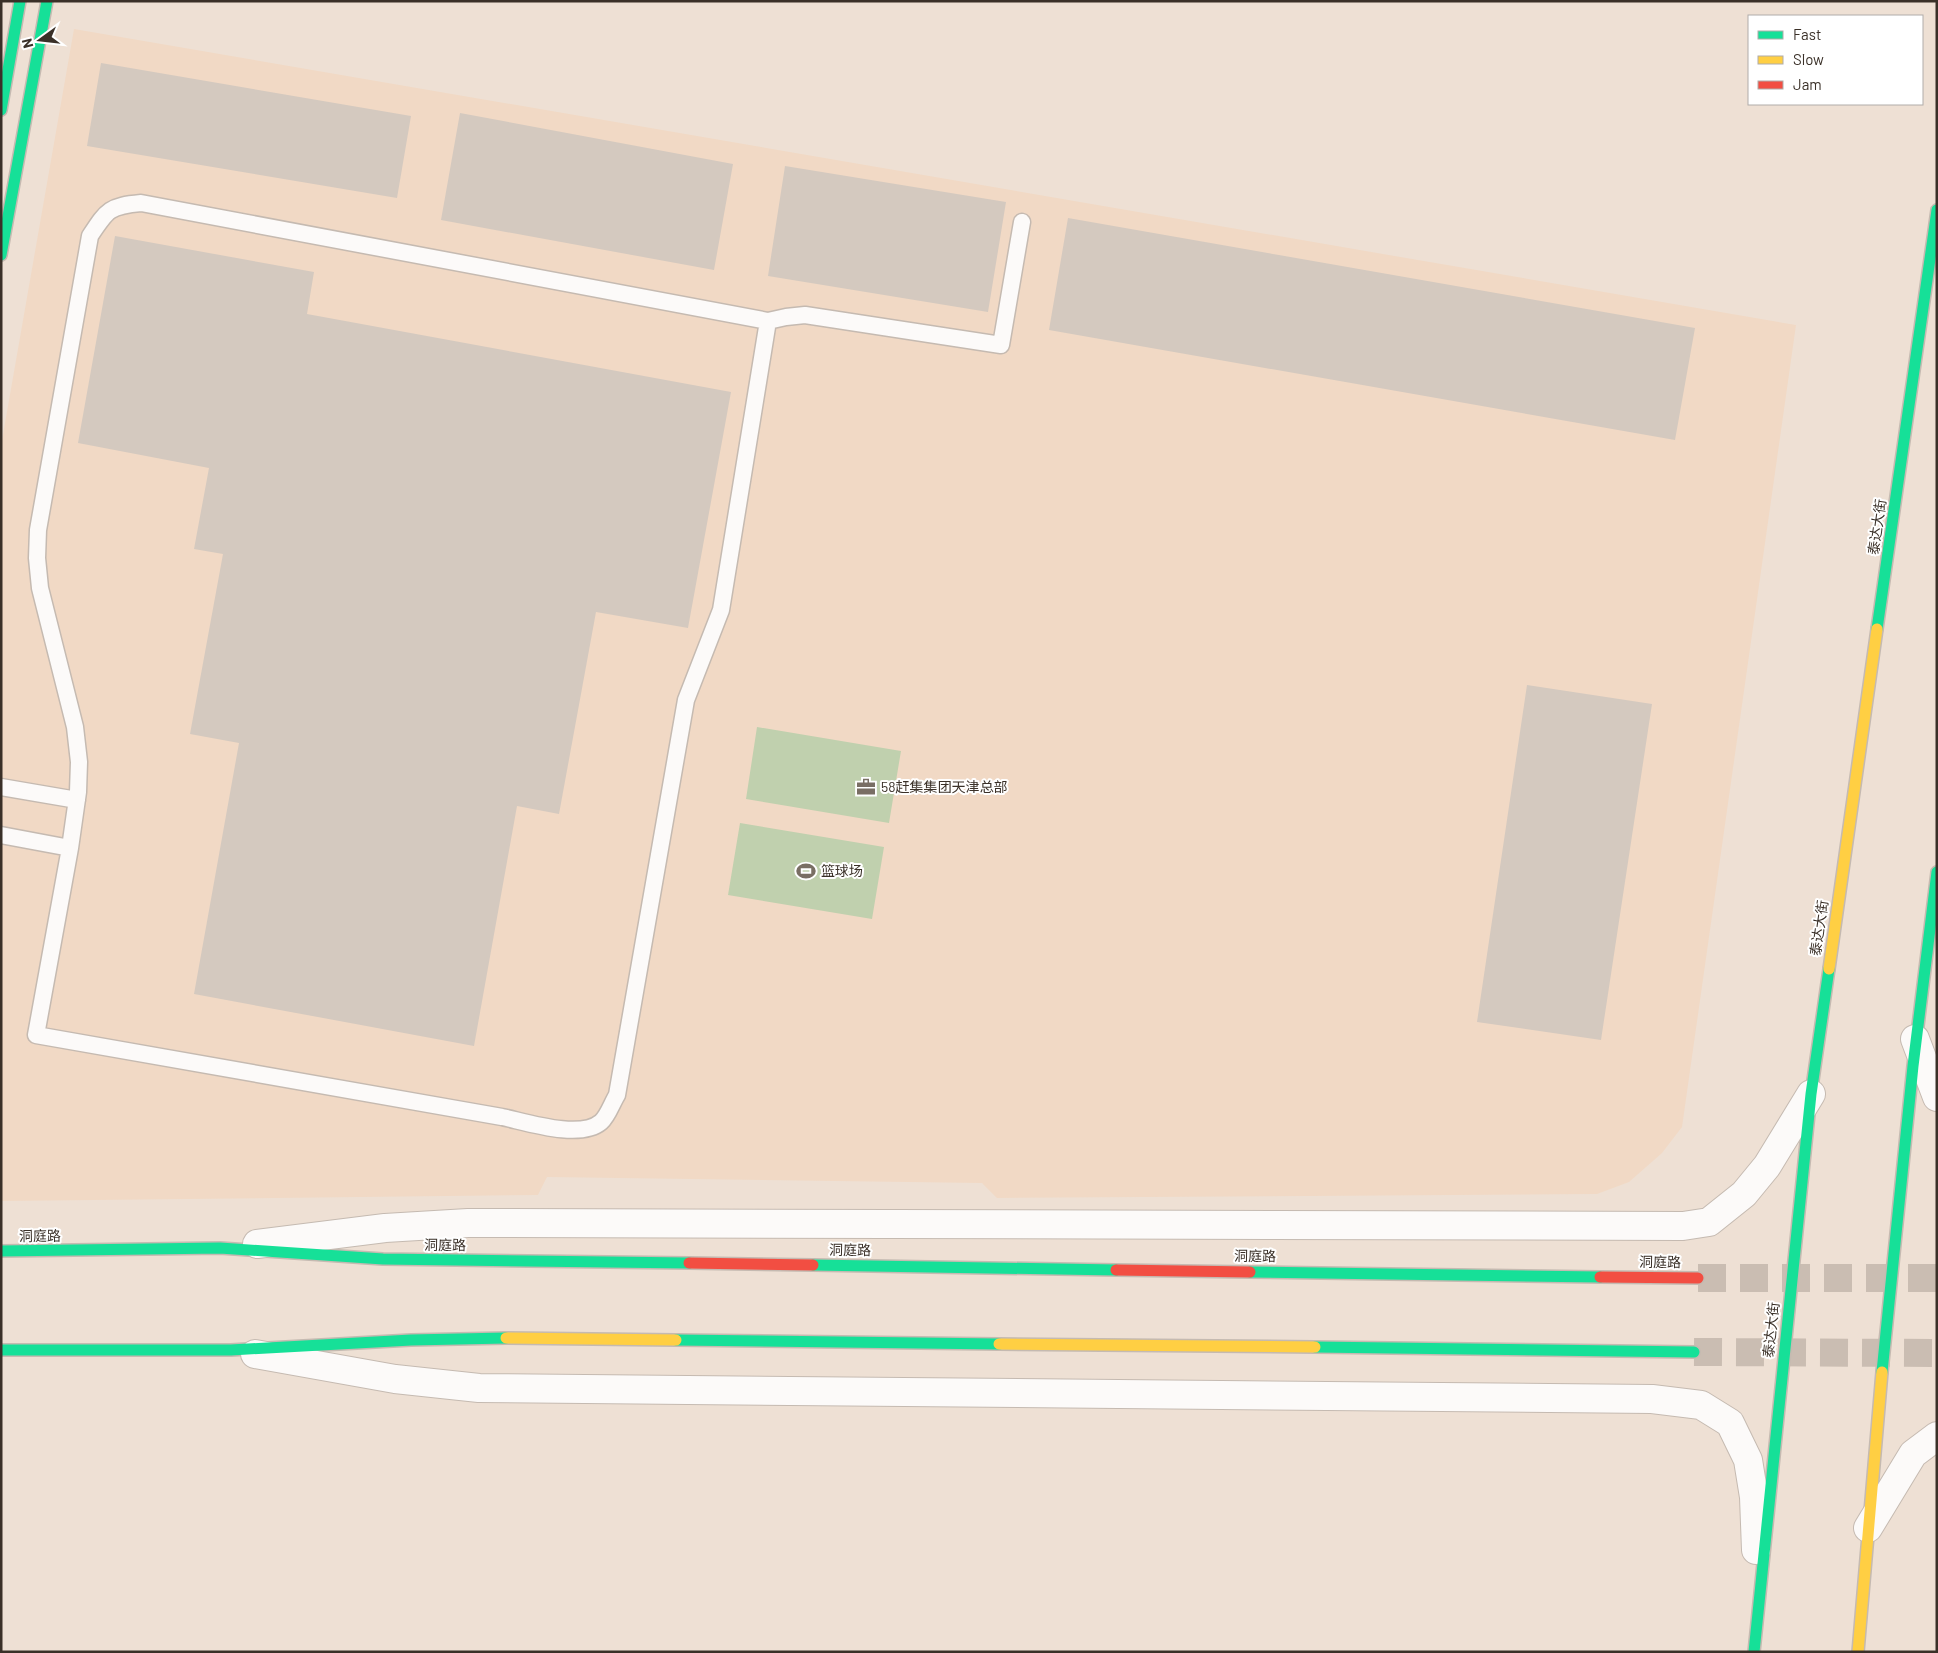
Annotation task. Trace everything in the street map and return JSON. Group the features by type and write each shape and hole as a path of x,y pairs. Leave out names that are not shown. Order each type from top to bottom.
{"main road":[{"path":"1,110 20,1"},
{"path":"1,255 47,1"},
{"name":"泰达大街","path":"1754,1652 1758,1596 1811,1094 1937,210"},
{"path":"1858,1652 1868,1528 1915,1039 1937,872"},
{"name":"洞庭路","path":"1,1252 220,1248 384,1259 1698,1278"},
{"path":"1,1350 231,1350 411,1340 535,1338 1694,1352"}],"street":[{"path":"1915,1039 1937,1097"},
{"path":"220,1248 385,1228 468,1223 1683,1226 1709,1222 1744,1194 1766,1166 1811,1094"},
{"path":"231,1350 395,1379 479,1388 1652,1399 1701,1405 1730,1423 1748,1460 1754,1497 1758,1596"},
{"path":"1868,1528 1913,1454 1937,1436"}],"lane":[{"path":"768,321 721,610 686,700 617,1095 601,1122 581,1131 544,1127 502,1117 36,1035 70,848 77,800 79,762 75,727 40,588 37,558 38,530 90,236 102,217 118,205 141,203 768,321 805,315 1001,344 1022,222"},
{"path":"1,787 77,800"},
{"path":"1,835 70,848"}],"shaded area":[{"name":"58赶集集团天津总部","path":"74,29 1796,325 1682,1127 1662,1153 1629,1182 1597,1194 997,1198 982,1183 547,1177 538,1195 1,1201 1,446"}],"green space":[{"path":"757,727 901,751 889,823 746,799"},
{"name":"篮球场","path":"740,823 884,847 872,919 728,895"}],"building":[{"path":"101,63 411,116 397,198 87,146"},
{"path":"460,113 733,164 714,270 441,220"},
{"path":"785,166 1006,202 988,312 768,276"},
{"path":"1068,218 1695,328 1675,440 1049,330"},
{"path":"115,236 314,272 307,314 731,392 688,628 596,612 559,814 517,806 474,1046 194,994 239,743 190,734 223,554 194,549 209,468 78,443"},
{"path":"1527,685 1652,704 1601,1040 1477,1022"}],"tunnel":[{"path":"1698,1278 1937,1278"},
{"path":"1694,1352 1937,1353"}],"traffic: fast":[{"path":"1,110 20,1"},
{"path":"1,255 47,1"},
{"path":"1877,629 1937,210"},
{"path":"1882,1372 1913,1066 1937,872"},
{"path":"1754,1652 1811,1094 1829,969"},
{"path":"1,1251 220,1248 383,1259 689,1263"},
{"path":"813,1265 1116,1270"},
{"path":"1250,1272 1600,1277"},
{"path":"1,1350 231,1350 411,1340 506,1338"},
{"path":"676,1340 999,1344"},
{"path":"1315,1347 1694,1352"}],"traffic: slow":[{"path":"1829,969 1877,629"},
{"path":"506,1338 676,1340"},
{"path":"999,1344 1315,1347"},
{"path":"1858,1652 1882,1372"}],"traffic: jam":[{"path":"689,1263 813,1265"},
{"path":"1116,1270 1250,1272"},
{"path":"1600,1277 1698,1278"}],"place":[{"name":"58赶集集团天津总部","path":"866,787"},
{"name":"篮球场","path":"806,871"}]}
